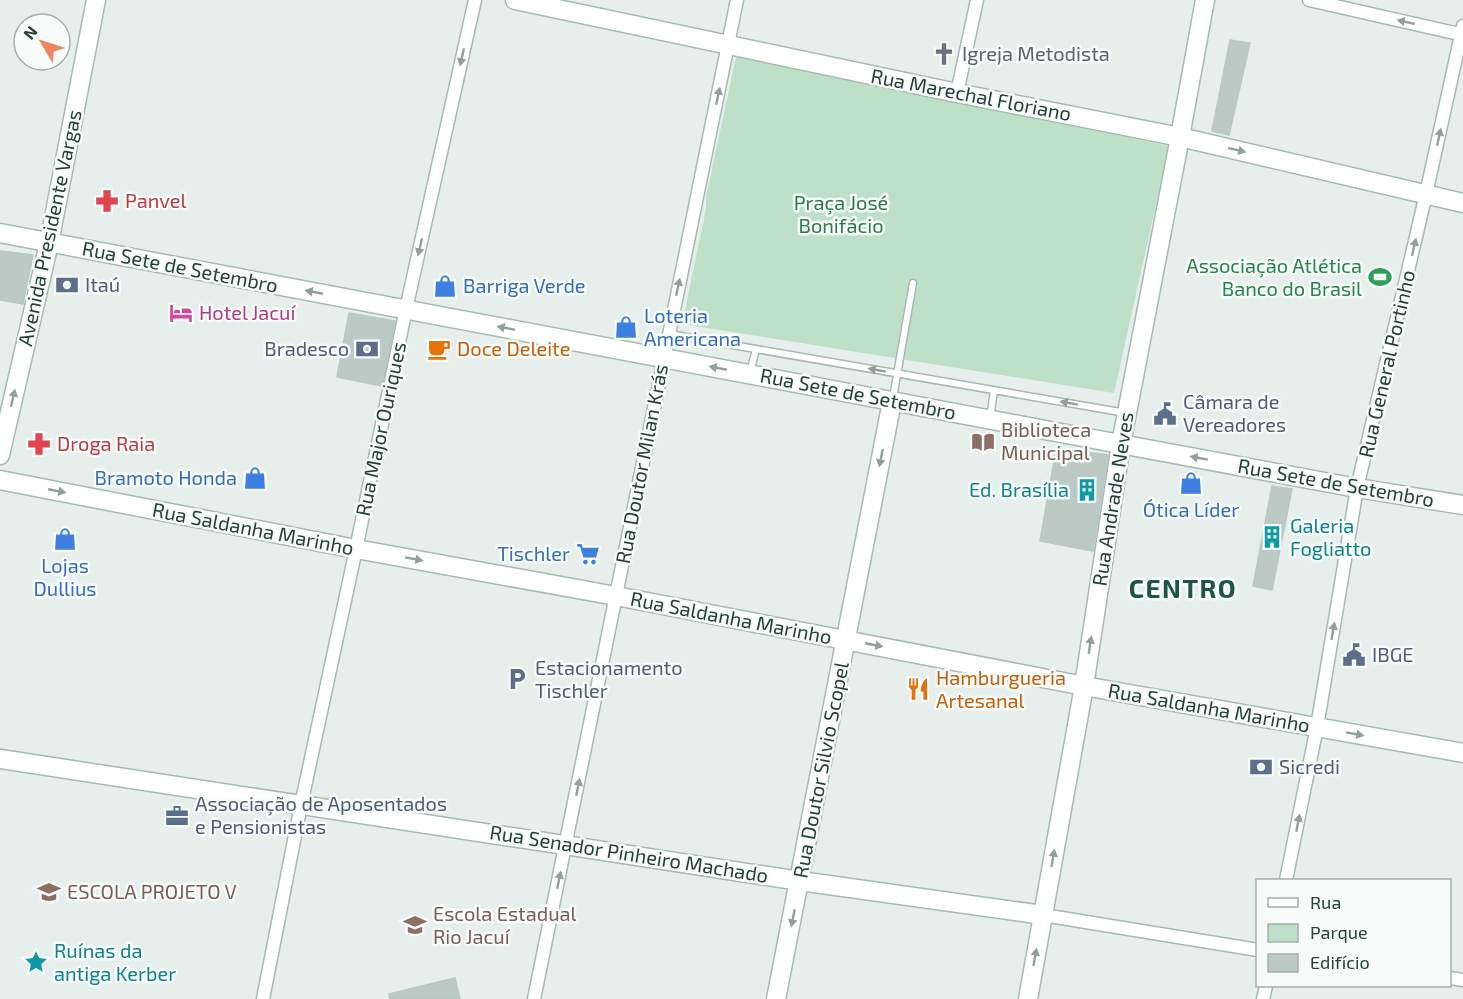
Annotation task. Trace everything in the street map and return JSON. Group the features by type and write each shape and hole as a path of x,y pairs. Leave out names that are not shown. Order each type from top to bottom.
{"main road":[{"name":"Avenida Presidente Vargas","path":"0,455 49,243 96,0"},
{"name":"Rua Marechal Floriano","path":"515,0 957,93 1180,137 1463,203"},
{"name":"Rua Andrade Neves","path":"1028,999 1084,686 1120,444 1180,137 1204,0"},
{"name":"Rua Sete de Setembro","path":"0,233 990,420 1358,488 1463,505"},
{"name":"Rua Doutor Silvio Scopel","path":"776,999 892,400"},
{"name":"Rua Saldanha Marinho","path":"0,480 1084,686 1463,753"},
{"name":"Rua Senador Pinheiro Machado","path":"0,759 1043,915"}],"street":[{"name":"Rua Major Ouriques","path":"263,999 301,805 406,309 475,0"},
{"name":"Rua Doutor Milan Krás","path":"534,999 737,0"},
{"path":"957,93 977,0"},
{"path":"1309,0 1462,31"},
{"name":"Rua General Portinho","path":"1286,879 1317,727 1358,488 1462,31"},
{"name":"Rua Senador Pinheiro Machado","path":"1043,915 1256,950"}],"lane":[{"path":"892,400 913,283"},
{"name":"Rua Sete de Setembro","path":"669,334 1127,413"},
{"path":"643,354 669,334"},
{"path":"750,374 756,349"},
{"path":"990,420 994,390"}],"green space":[{"name":"Praça José Bonifácio","path":"736,57 1169,146 1114,393 682,324"}],"building":[{"path":"1230,40 1250,43 1229,135 1212,131"},
{"path":"0,251 33,255 23,304 0,300"},
{"name":"Bradesco","path":"349,313 395,321 382,386 337,377"},
{"path":"1056,450 1108,455 1093,551 1040,541"},
{"name":"Galeria Fogliatto","path":"1272,486 1292,489 1272,590 1253,586"},
{"path":"455,978 460,999 390,999 389,994"}],"place":[{"name":"Igreja Metodista","path":"944,54"},
{"name":"Panvel","path":"107,201"},
{"name":"Associação Atlética Banco do Brasil","path":"1380,277"},
{"name":"Itaú","path":"67,285"},
{"name":"Barriga Verde","path":"445,286"},
{"name":"Hotel Jacuí","path":"181,313"},
{"name":"Loteria Americana","path":"626,327"},
{"name":"Bradesco","path":"367,349"},
{"name":"Doce Deleite","path":"439,349"},
{"name":"Câmara de Vereadores","path":"1165,414"},
{"name":"Biblioteca Municipal","path":"983,442"},
{"name":"Droga Raia","path":"39,444"},
{"name":"Bramoto Honda","path":"255,478"},
{"name":"Ótica Líder","path":"1191,483"},
{"name":"Ed. Brasília","path":"1087,490"},
{"name":"Galeria Fogliatto","path":"1272,537"},
{"name":"Lojas Dullius","path":"65,539"},
{"name":"Tischler","path":"588,554"},
{"name":"IBGE","path":"1354,655"},
{"name":"Estacionamento Tischler","path":"517,679"},
{"name":"Hamburgueria Artesanal","path":"918,689"},
{"name":"Sicredi","path":"1261,767"},
{"name":"Associação de Aposentados e Pensionistas","path":"177,816"},
{"name":"ESCOLA PROJETO V","path":"49,892"},
{"name":"Escola Estadual Rio Jacuí","path":"415,925"},
{"name":"Ruínas da antiga Kerber","path":"36,962"}],"district":[{"name":"CENTRO","path":"1183,589"}]}
